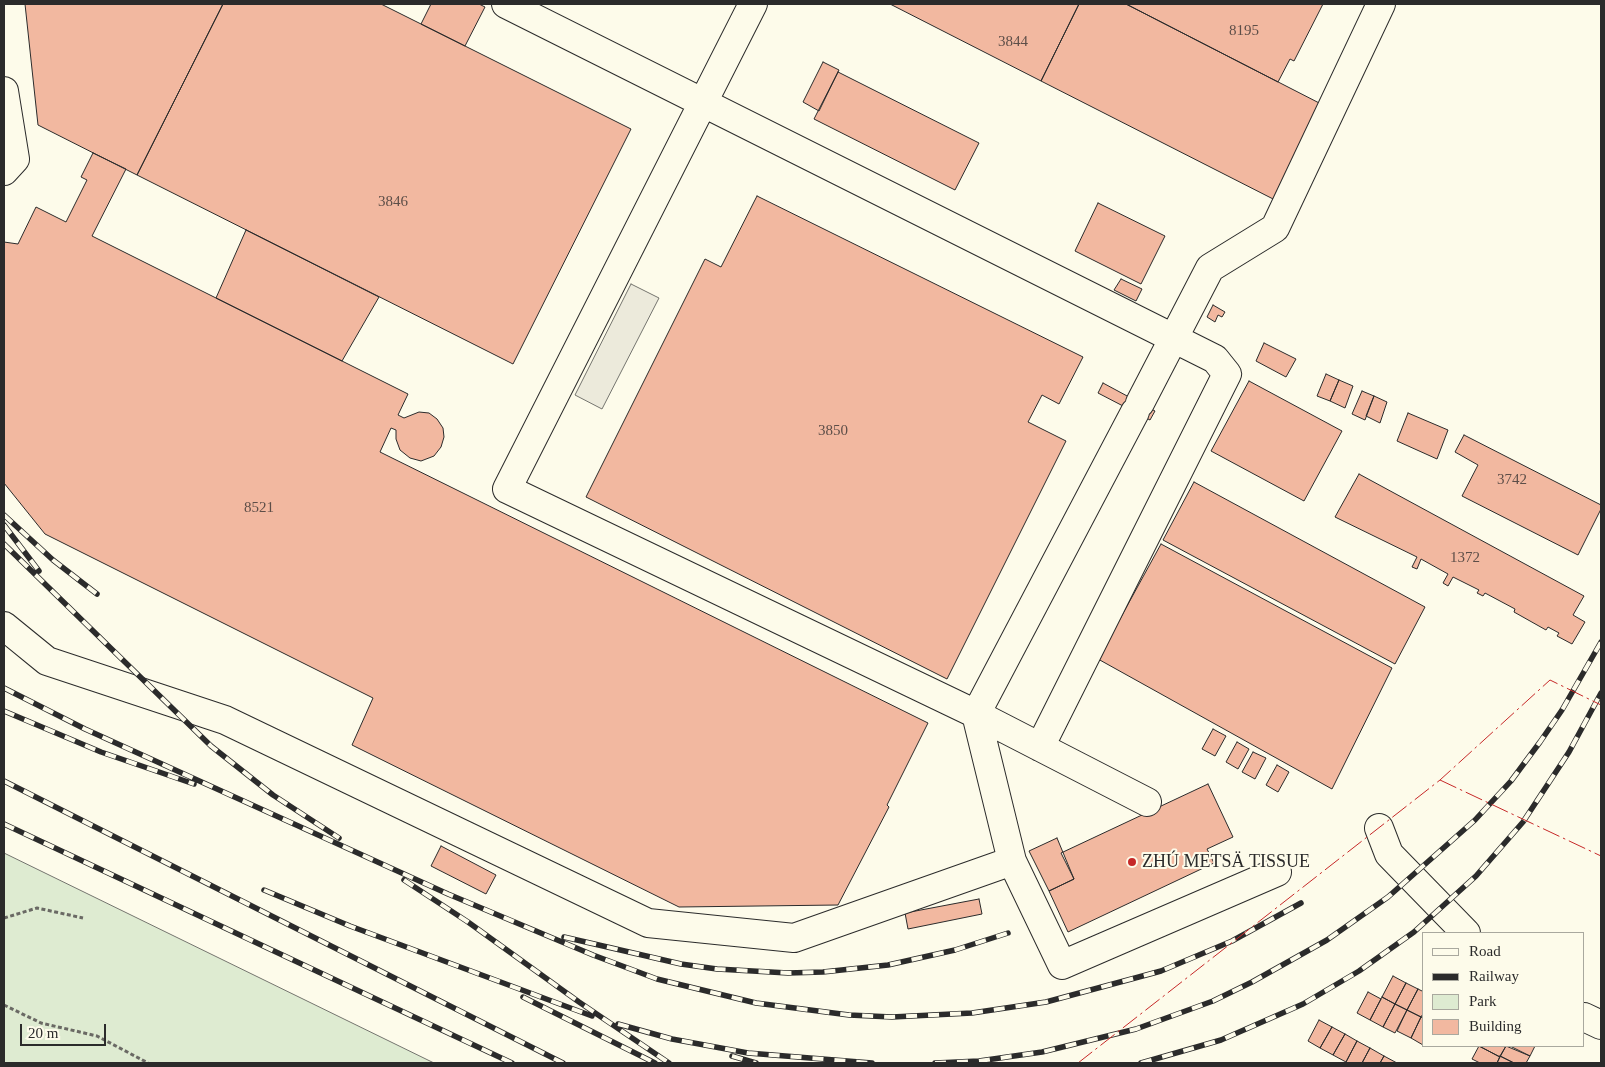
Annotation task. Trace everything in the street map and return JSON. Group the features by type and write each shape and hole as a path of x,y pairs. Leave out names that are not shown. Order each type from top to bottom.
{"street":[{"path":"506,4 1215,359 1227,374 1040,747"},
{"path":"753,4 507,489 976,714 1147,802"},
{"path":"1277,872 1062,965 1012,861 976,714 1210,268 1275,228 1381,4"},
{"path":"4,91 15,159 4,171"},
{"path":"4,626 47,661 225,720 648,923 794,938 1012,861"},
{"path":"1379,828 1389,854 1465,932"},
{"path":"1585,1017 1601,1025"}],"path":[{"path":"4,918 37,908 83,918"},
{"path":"4,1005 41,1024 97,1036 148,1063"}],"green space":[{"path":"4,853 434,1063 4,1063"}],"shaded area":[{"path":"631,284 659,298 602,409 575,395"}],"building":[{"path":"25,4 223,4 137,175 38,125"},
{"path":"223,4 381,4 631,129 513,364 137,175"},
{"path":"431,4 479,4 485,7 465,46 421,24"},
{"path":"890,4 1079,4 1041,81"},
{"path":"1079,4 1126,4 1327,107 1279,202 1041,81"},
{"path":"1126,4 1323,4 1294,61 1290,59 1278,82"},
{"path":"823,62 839,70 819,111 803,102"},
{"path":"838,72 979,143 955,190 814,119"},
{"path":"93,153 126,169 92,236 408,394 398,415 404,418 419,412 429,413 437,419 443,428 444,437 441,447 434,456 421,461 410,458 400,450 396,439 396,430 391,428 380,452 928,723 887,805 889,807 838,905 679,907 352,745 373,698 45,534 4,483 4,242 18,244 36,207 66,222 87,180 81,177"},
{"path":"757,196 1083,357 1059,404 1042,395 1028,422 1066,441 947,679 586,497 705,259 721,267"},
{"path":"1098,203 1165,236 1141,284 1075,251"},
{"path":"246,230 379,297 342,361 216,298"},
{"path":"1121,279 1142,289 1136,301 1114,290"},
{"path":"1213,305 1225,312 1222,317 1218,315 1215,322 1207,317"},
{"path":"1264,343 1296,359 1286,377 1256,361"},
{"path":"1326,374 1339,380 1330,401 1317,396"},
{"path":"1339,380 1353,386 1345,408 1330,401"},
{"path":"1249,381 1342,431 1304,501 1211,451"},
{"path":"1103,383 1155,411 1150,420 1098,393"},
{"path":"1362,391 1374,396 1365,420 1352,414"},
{"path":"1374,396 1387,402 1380,423 1366,416"},
{"path":"1408,413 1448,430 1437,459 1397,441"},
{"path":"1464,435 1601,505 1601,509 1578,555 1462,496 1478,465 1455,452"},
{"path":"1359,474 1584,596 1573,615 1585,622 1572,644 1557,636 1559,633 1548,627 1546,630 1514,612 1515,609 1485,593 1483,596 1477,593 1479,590 1453,577 1448,586 1443,583 1448,574 1421,559 1417,569 1412,567 1417,557 1335,517"},
{"path":"1194,482 1425,607 1395,664 1163,540"},
{"path":"1161,544 1392,668 1332,789 1098,659"},
{"path":"1213,729 1226,736 1215,756 1202,749"},
{"path":"1237,742 1249,749 1238,769 1226,762"},
{"path":"1253,752 1266,758 1255,779 1242,772"},
{"path":"1277,765 1289,772 1278,792 1266,785"},
{"path":"1208,784 1233,837 1207,849 1214,863 1068,932 1049,891 1074,879 1061,853"},
{"path":"1057,838 1074,879 1049,891 1029,851"},
{"path":"441,846 496,875 486,894 431,866"},
{"path":"979,899 982,914 908,929 905,913"},
{"path":"1393,976 1406,983 1395,1004 1382,997"},
{"path":"1406,983 1418,989 1407,1010 1395,1004"},
{"path":"1418,989 1422,991 1421,1017 1407,1010"},
{"path":"1368,992 1381,999 1370,1020 1357,1013"},
{"path":"1382,997 1395,1004 1383,1027 1370,1020"},
{"path":"1395,1004 1407,1010 1395,1033 1383,1027"},
{"path":"1407,1010 1421,1017 1411,1038 1397,1031"},
{"path":"1421,1017 1422,1044 1411,1038"},
{"path":"1319,1020 1332,1027 1320,1048 1308,1041"},
{"path":"1332,1027 1345,1034 1333,1055 1320,1048"},
{"path":"1345,1034 1357,1041 1346,1062 1333,1055"},
{"path":"1357,1041 1370,1048 1362,1063 1346,1062"},
{"path":"1478,1047 1500,1057 1497,1063 1480,1063 1472,1059"},
{"path":"1481,1047 1505,1047 1500,1057"},
{"path":"1505,1047 1508,1047 1530,1056 1526,1063 1514,1063 1500,1056"},
{"path":"1512,1047 1534,1047 1530,1056"},
{"path":"1370,1048 1384,1056 1380,1063 1362,1063"},
{"path":"1384,1056 1397,1063 1380,1063"},
{"path":"1500,1056 1514,1063 1497,1063"}],"railway":[{"path":"4,515 53,560 97,594"},
{"path":"4,525 39,571"},
{"path":"4,544 211,746 273,795 339,838"},
{"path":"935,1063 979,1061 1042,1052 1136,1029 1213,1001 1252,982 1327,940 1388,897 1475,820 1511,781 1562,710 1601,642"},
{"path":"4,688 85,729 448,894 593,955 657,979 756,1003 849,1015 892,1017 972,1013 1046,1002 1161,971 1232,941 1301,903"},
{"path":"1141,1063 1221,1040 1303,1004 1359,971 1414,932 1476,876 1523,822 1569,752 1601,693"},
{"path":"4,711 101,752 194,784"},
{"path":"4,781 563,1063"},
{"path":"4,824 512,1063"},
{"path":"404,880 468,922 579,1002 669,1063"},
{"path":"264,890 350,926 592,1016"},
{"path":"564,937 681,964 717,969 788,973 823,972 888,965 955,950 1008,933"},
{"path":"523,997 655,1063"},
{"path":"618,1024 672,1039 748,1053 872,1063"},
{"path":"732,1056 756,1063"}],"power":[{"path":"1078,1063 1440,780 1550,680 1601,705"},
{"path":"1440,780 1601,856"}],"place":[{"name":"ZHÚ METSÄ TISSUE","path":"1132,862"}]}
